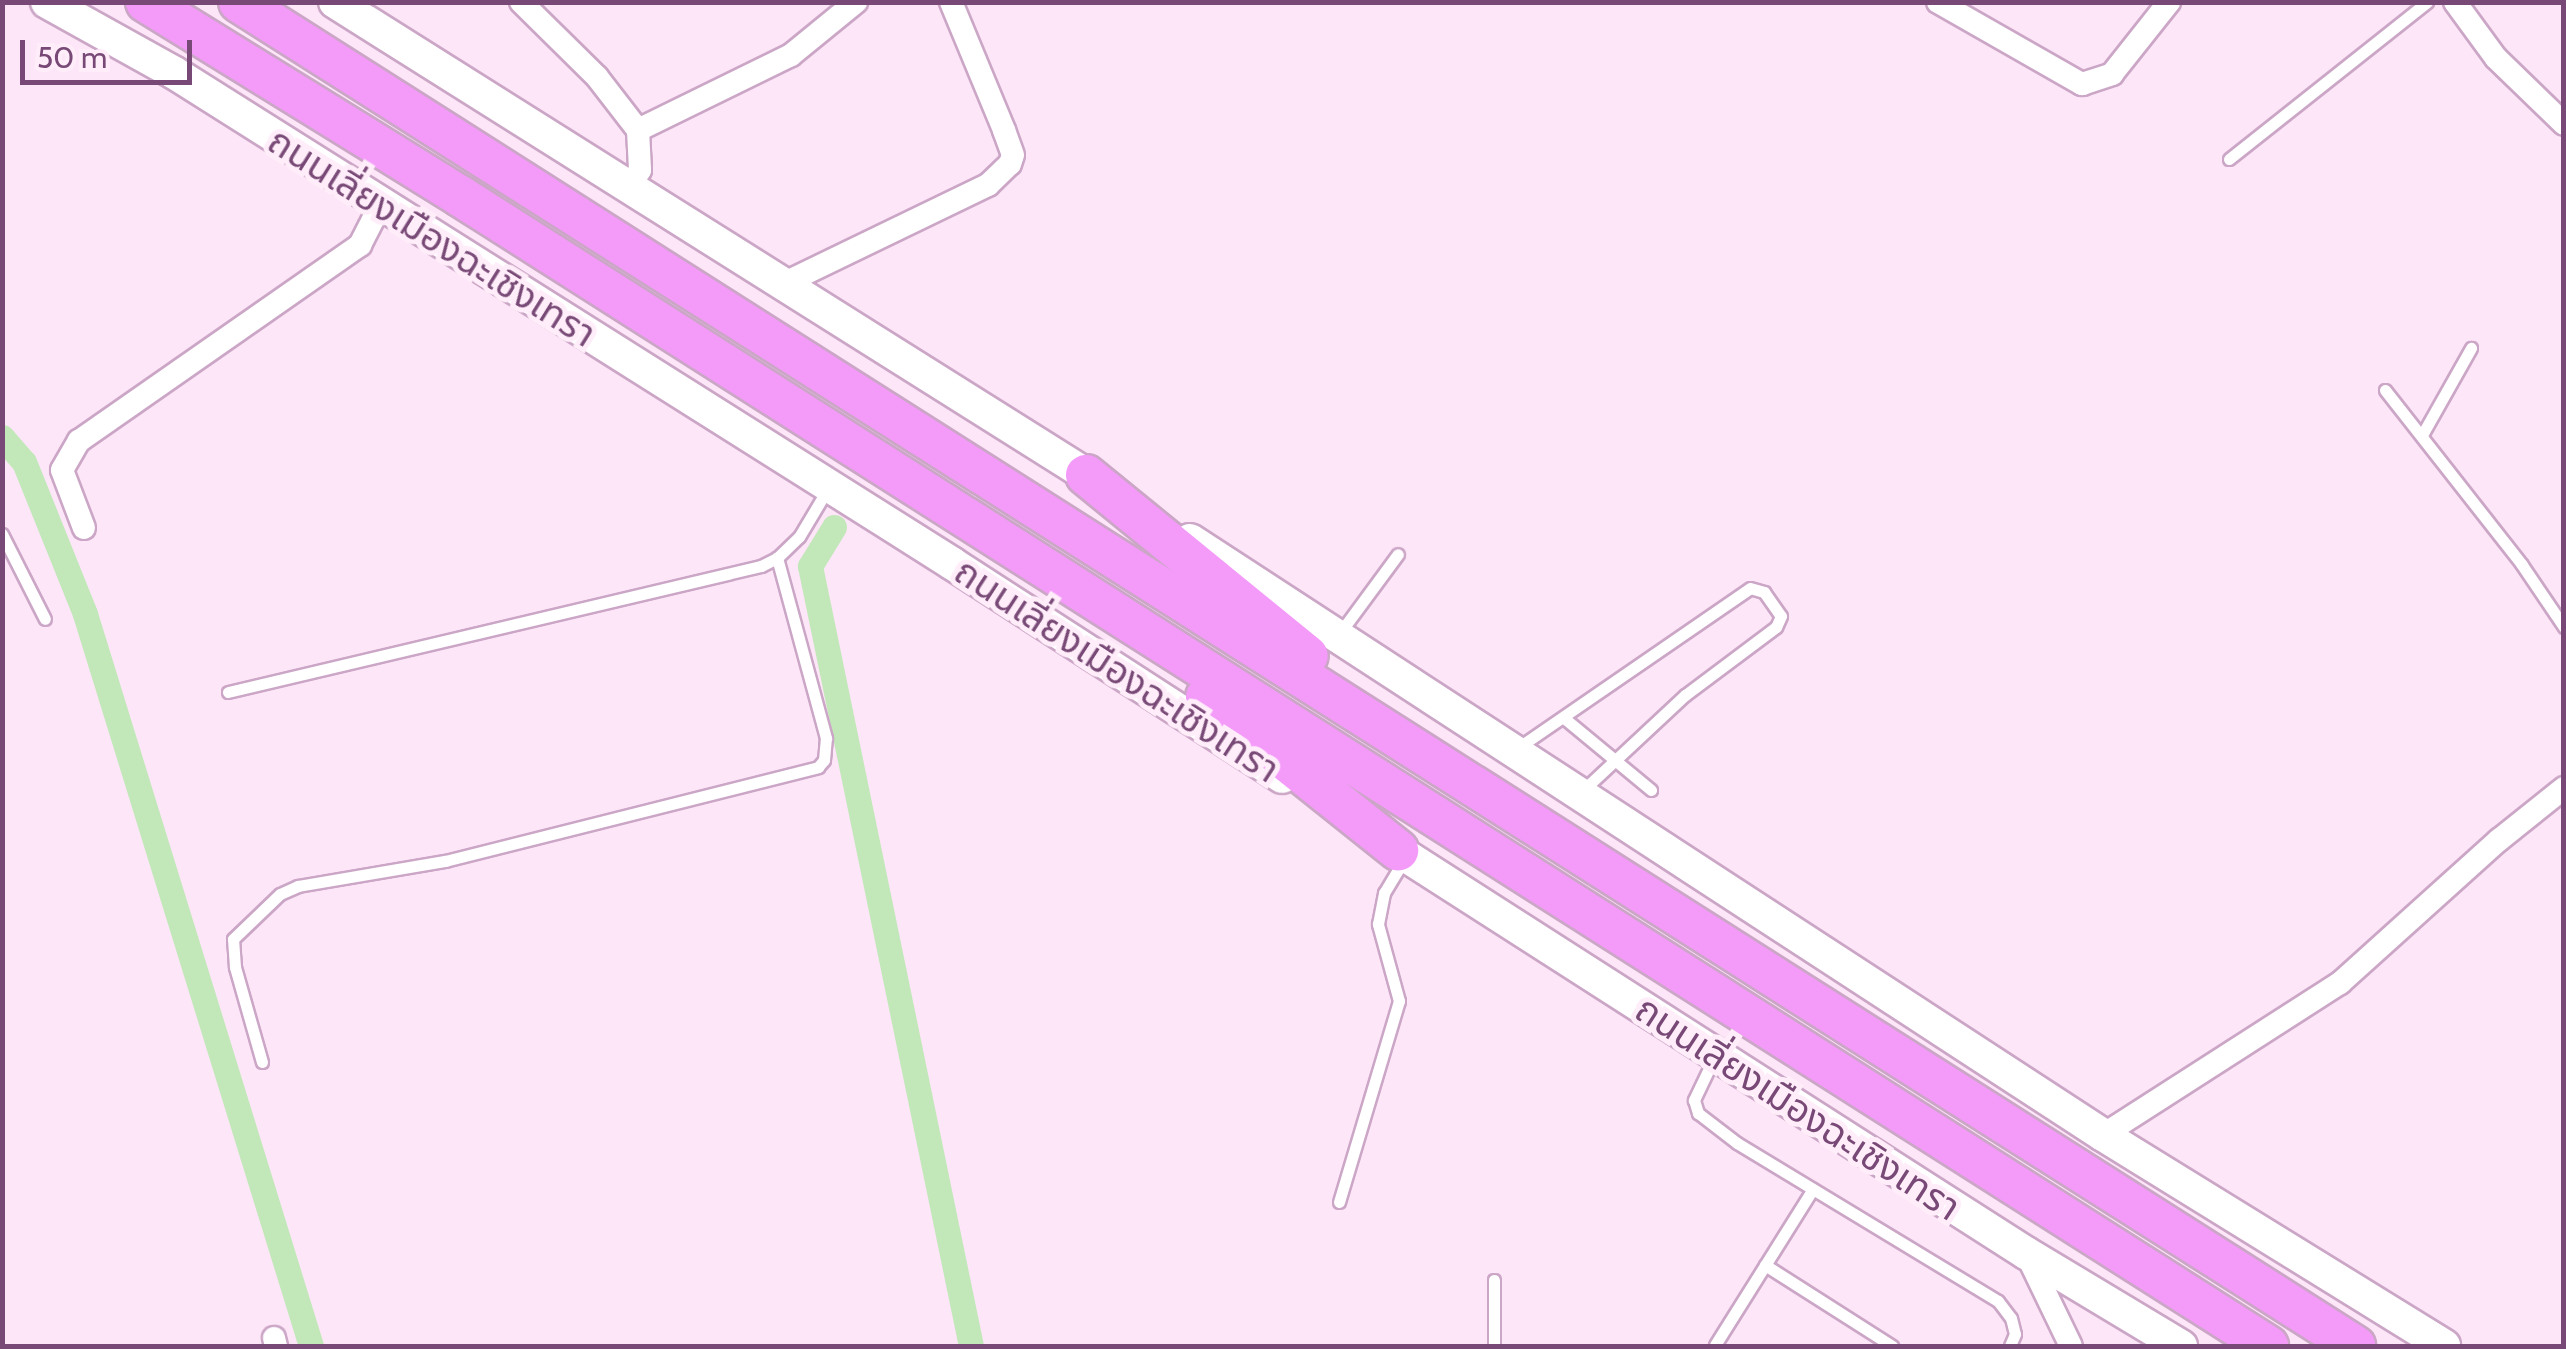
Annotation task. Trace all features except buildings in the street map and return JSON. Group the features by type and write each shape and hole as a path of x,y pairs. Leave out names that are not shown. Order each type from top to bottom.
{"highway":[{"name":"ถนนเลี่ยงเมืองฉะเชิงเทรา","path":"146,2 460,196 2268,1346"},
{"path":"240,2 2355,1346"},
{"path":"1086,475 1449,770"},
{"path":"1048,570 1402,853"}],"main road":[{"name":"ถนนเลี่ยงเมืองฉะเชิงเทรา","path":"47,2 173,72 830,487 2026,1253 2181,1346"},
{"path":"335,2 1339,634 2103,1135 2444,1346"}],"street":[{"path":"520,2 597,78 638,130 640,170 630,186"},
{"path":"638,130 791,56 856,2"},
{"path":"783,284 988,185 1010,164 1013,155 1004,130 951,2"},
{"path":"1938,2 2082,84 2112,74 2169,2"},
{"path":"2456,2 2496,58 2564,124"},
{"path":"84,528 62,470 79,441 360,245 380,206"},
{"path":"2103,1135 2340,983 2499,840 2564,788"},
{"path":"2026,1253 2071,1346"}],"lane":[{"path":"2229,160 2427,2"},
{"path":"2422,436 2471,348"},
{"path":"2385,390 2564,626"},
{"path":"228,692 761,566 777,558 799,537 830,487"},
{"path":"2,534 45,619"},
{"path":"1339,634 1398,554"},
{"path":"262,1062 234,967 234,939 280,894 298,886 446,862 818,767 824,760 826,738 777,558"},
{"path":"1514,750 1750,588 1764,592 1781,616 1776,627 1685,696 1579,794"},
{"path":"1564,718 1652,790"},
{"path":"1339,1202 1399,1001 1378,924 1384,892 1402,853"},
{"path":"1716,1056 1694,1100 1698,1113 1813,1189 1998,1301 2011,1318 2015,1334 2010,1346"},
{"path":"1715,1345 1813,1189"},
{"path":"1765,1265 1892,1346"},
{"path":"1494,1280 1494,1346"}],"waterway":[{"path":"2,437 24,462 85,614 311,1346"},
{"path":"834,527 810,566 971,1346"}]}
